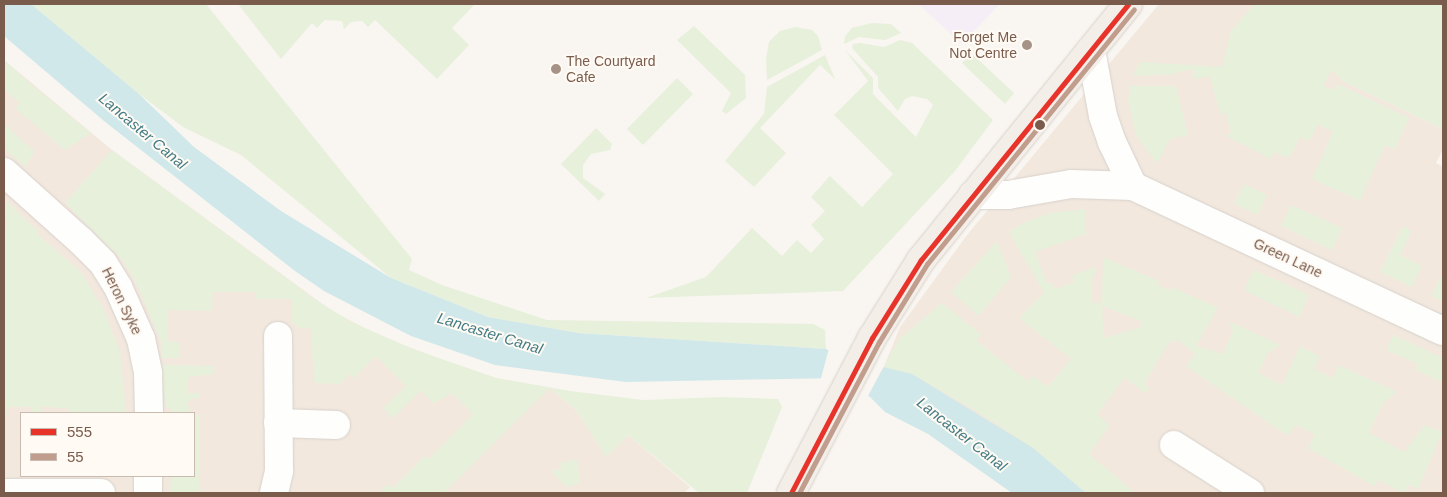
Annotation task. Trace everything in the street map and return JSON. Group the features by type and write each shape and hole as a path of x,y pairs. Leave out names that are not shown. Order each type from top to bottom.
{"main road":[{"path":"791,493 829,416 872,338 921,260 1128,4"}],"street":[{"path":"1091,50 1103,116 1112,142 1133,186"},
{"name":"Heron Syke","path":"4,172 103,263 118,287 141,339 148,373 149,412"},
{"name":"Green Lane","path":"973,195 1008,195 1072,184 1133,186 1443,330"},
{"path":"274,493 279,471 278,336"},
{"path":"278,423 336,425"},
{"path":"1174,445 1250,493"},
{"path":"148,477 148,493"},
{"path":"4,493 101,493"}],"shaded area":[{"path":"918,4 1000,4 962,44"},
{"path":"1159,4 1281,4 1343,81 1443,129 1443,149 1436,163 1443,167 1443,493 1086,493 1070,478 883,369 900,327 967,235"},
{"path":"4,60 112,150 332,311 380,336 450,363 496,378 550,388 577,411 606,456 628,435 690,487 684,493 4,493"}],"green space":[{"path":"31,4 206,4 412,259 409,270 442,285 547,320 813,324 825,330 826,349 578,333 488,317 391,278 241,155 183,127 139,94"},
{"path":"238,4 475,4 452,28 469,45 437,79 375,20 368,27 362,21 351,22 344,29 342,21 325,20 317,28 312,23 281,59"},
{"path":"1254,4 1443,4 1443,129 1343,81 1332,70 1323,86 1335,90 1338,84 1409,118 1394,150 1385,145 1360,201 1312,179 1333,132 1318,124 1309,141 1300,137 1291,155 1285,157 1275,152 1271,159 1226,136 1231,132 1226,113 1220,114 1210,76 1194,79 1192,69 1173,74 1133,76 1140,62 1222,67 1231,31"},
{"path":"872,23 891,24 901,33 885,40 859,37 844,44 845,36 852,28"},
{"path":"694,26 745,75 746,98 726,114 722,111 731,93 677,40"},
{"path":"795,27 812,30 818,36 822,50 767,80 766,59 769,42 780,31"},
{"path":"900,40 912,43 993,120 955,171 843,291 646,298 706,277 752,228 782,256 797,240 811,253 824,239 811,225 825,211 811,197 830,176 862,207 893,174 834,115 868,81 845,50 873,78 873,94 916,137 933,105 927,99 912,96 905,99 898,111 878,88 878,77 852,48 853,44 860,43 884,47"},
{"path":"971,53 1014,93 1005,104 962,63"},
{"path":"825,55 835,79 820,65 760,128 786,153 754,187 725,161 764,114 767,87"},
{"path":"4,60 91,133 65,150 15,108 20,103 4,89"},
{"path":"677,78 693,94 643,145 627,129"},
{"path":"1130,86 1176,86 1188,135 1170,139 1157,164 1136,135 1128,101"},
{"path":"7,126 35,152 25,167 4,148 4,129"},
{"path":"596,128 612,144 610,150 591,154 583,165 583,178 605,194 599,201 561,164"},
{"path":"112,150 313,298 351,322 413,349 496,378 570,391 643,400 722,397 778,399 782,407 747,493 699,493 628,435 606,457 577,411 550,388 444,493 379,493 388,484 393,488 425,456 429,459 473,414 452,393 433,404 421,390 393,418 383,408 406,386 376,356 354,378 350,374 340,384 314,383 311,329 296,327 296,323 292,323 292,299 256,299 256,292 213,292 212,311 168,310 167,341 180,342 180,358 162,358 161,342 136,282 121,258 65,203"},
{"path":"1244,184 1267,195 1258,215 1234,204"},
{"path":"4,199 37,230 38,235 81,272 104,310 120,353 126,412 69,412 69,409 42,406 42,412 32,412 31,407 7,407 6,416 4,416 4,227 8,223 4,219"},
{"path":"1291,205 1342,228 1332,250 1281,226"},
{"path":"1085,209 1086,234 1035,252 1047,284 1052,283 1055,289 1075,282 1072,276 1097,266 1091,282 1091,302 1102,303 1103,257 1159,281 1158,285 1170,291 1172,287 1218,308 1196,346 1223,354 1233,332 1229,321 1280,345 1267,354 1258,373 1282,385 1300,346 1320,356 1314,369 1333,378 1339,365 1397,392 1383,403 1369,433 1404,452 1425,425 1442,432 1418,489 1408,485 1404,493 1378,480 1374,486 1308,448 1315,435 1296,425 1288,436 1186,366 1195,354 1177,339 1175,343 1170,341 1144,384 1149,388 1146,393 1124,378 1097,415 1110,425 1089,454 1135,493 1086,493 1033,448 981,414 912,374 883,369 899,339 942,303 981,334 976,340 1022,377 1029,381 1033,376 1048,387 1071,359 1019,318 1044,293 1009,232 1023,223 1050,213","holes":["1102,306 1141,321 1142,327 1104,338"]},
{"path":"1403,226 1412,231 1400,255 1422,266 1412,287 1380,272"},
{"path":"997,241 1011,277 979,316 951,292"},
{"path":"1254,270 1309,295 1299,317 1244,290"},
{"path":"1443,275 1443,302 1431,296"},
{"path":"1393,335 1443,358 1443,383 1416,370 1418,364 1386,350"},
{"path":"162,365 214,366 214,374 188,377 188,393 199,393 199,398 192,399 187,403 191,412 171,412 171,408 165,408"},
{"path":"195,414 199,415 199,493 170,493 171,477 195,477"},
{"path":"577,459 580,483 566,487 551,471 561,469 560,463"}],"water":[{"name":"Lancaster Canal","path":"4,4 31,4 139,94 194,147 281,211 391,278 488,317 578,333 826,349 841,357 912,374 1033,448 1086,493 1012,493 928,434 885,412 870,397 834,378 626,382 495,365 411,336 324,291 295,271 104,121 4,36"}],"pier":[{"path":"829,348 842,355 884,366 867,398 834,381 820,382"}],"transit line":[{"name":"555","path":"791,493 872,338 921,260 1128,4"},
{"name":"55","path":"799,493 879,342 927,264 1134,9"}],"place":[{"name":"Forget Me Not Centre","path":"1027,45"},
{"name":"The Courtyard Cafe","path":"556,69"}]}
